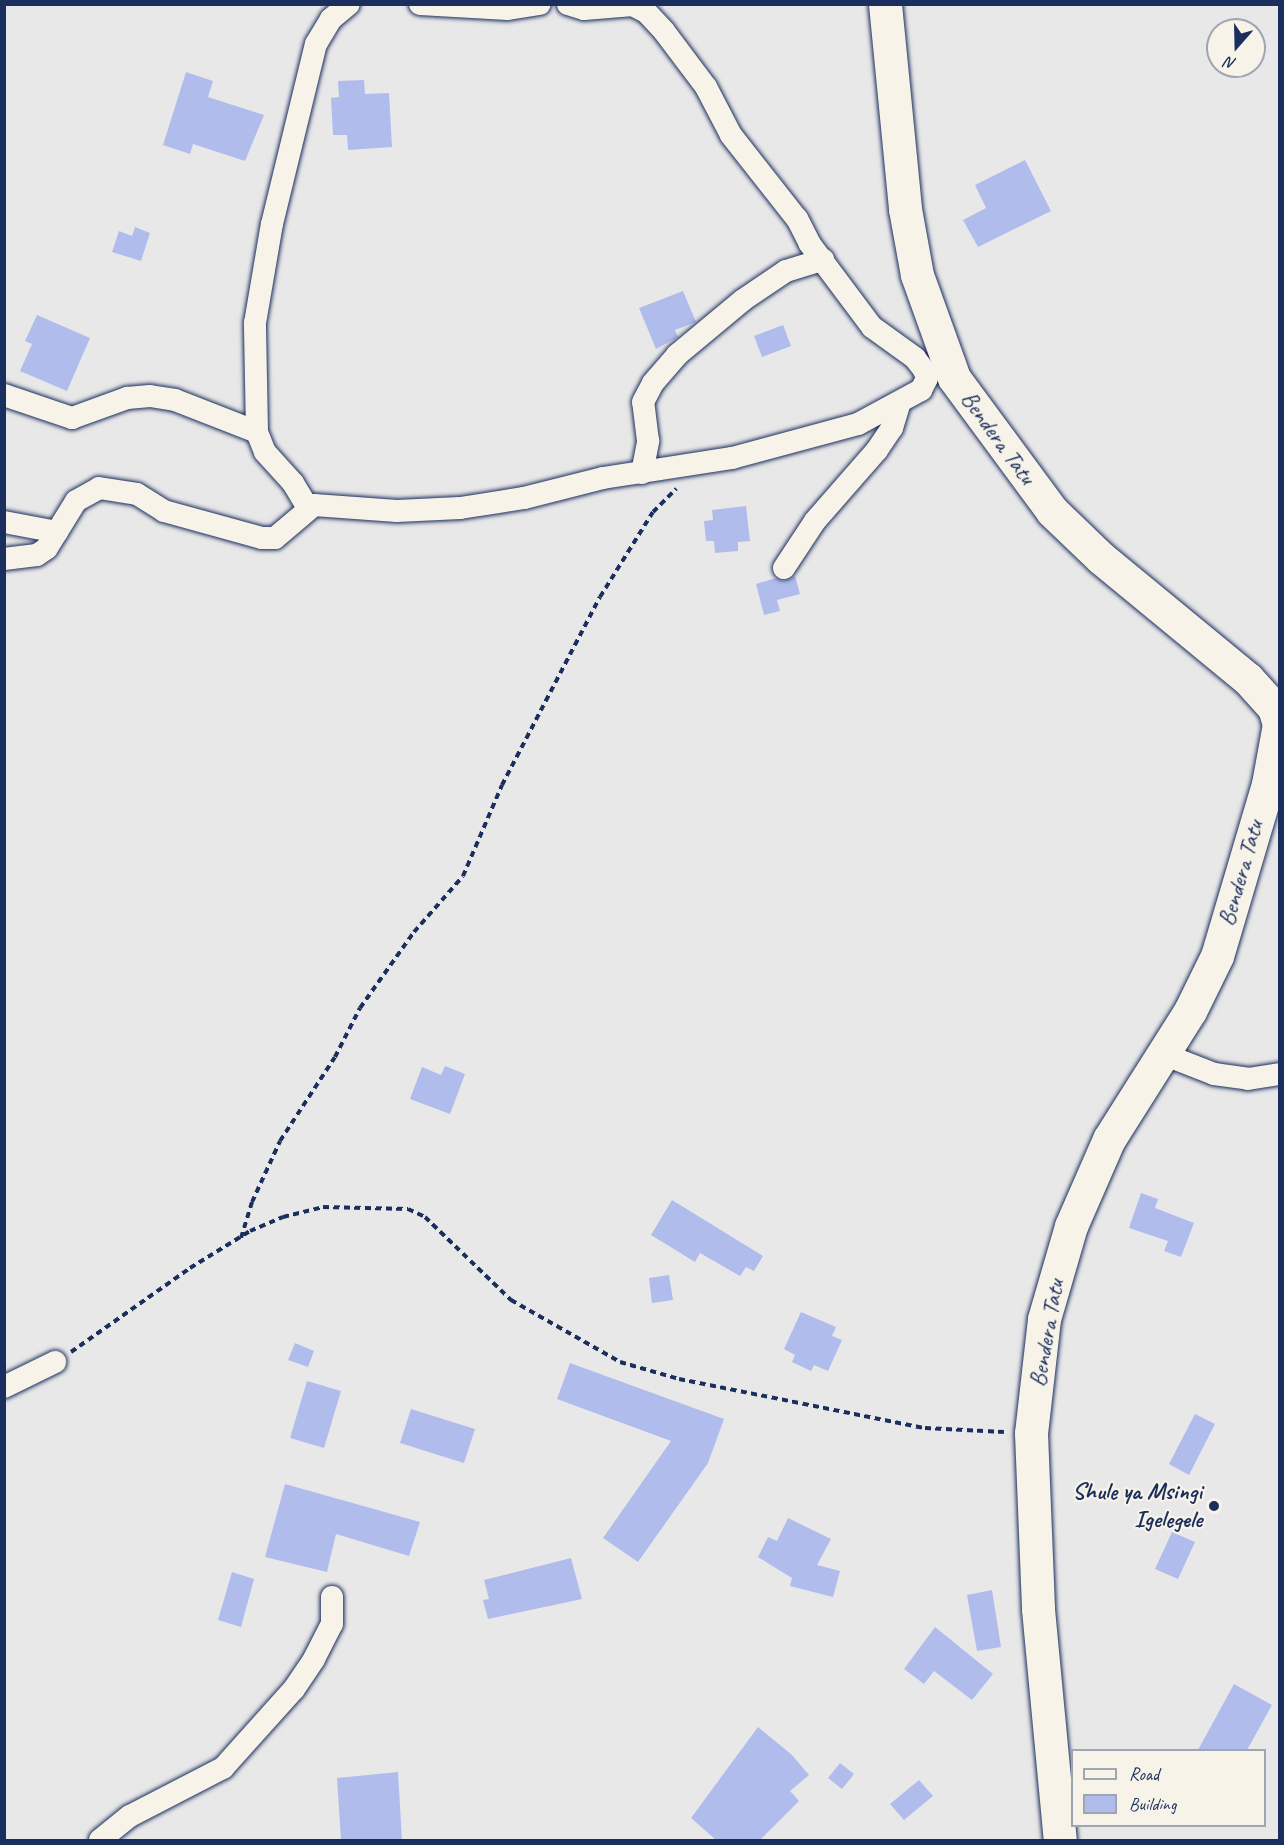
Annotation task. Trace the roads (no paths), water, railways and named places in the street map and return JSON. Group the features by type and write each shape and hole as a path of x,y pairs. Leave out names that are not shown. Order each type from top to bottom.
{"main road":[{"name":"Bendera Tatu","path":"885,4 905,209 917,275 954,378 1052,511 1101,558 1248,679 1274,708 1279,724 1268,784 1217,956 1190,1011 1109,1139 1071,1226 1044,1319 1031,1433 1038,1609 1060,1840"}],"street":[{"path":"308,508 293,483 265,452 257,432 255,323 272,224 316,44 331,19 348,4"},
{"path":"420,4 508,9 540,4"},
{"path":"4,559 37,555 47,548 76,501 99,488 137,494 164,511 262,538 283,534 308,508 460,508 642,473 707,463 858,424 899,405 921,390 927,378 924,370 915,358 872,327 823,260 797,219 731,135 706,87 646,12 633,5 584,9 568,4"},
{"path":"642,473 648,441 644,402 653,384 677,355 743,300 786,271 823,260"},
{"path":"4,395 72,418 127,398 150,396 175,400 257,432"},
{"path":"784,568 815,521 877,450 892,428 899,405"},
{"path":"4,522 57,532"},
{"path":"1163,1054 1214,1074 1248,1079 1280,1074"},
{"path":"4,1387 56,1362"},
{"path":"100,1840 164,1797 223,1768 294,1689 314,1659 332,1624 332,1596"}],"place":[{"name":"Shule ya Msingi Igelegele","path":"1214,1506"}]}
